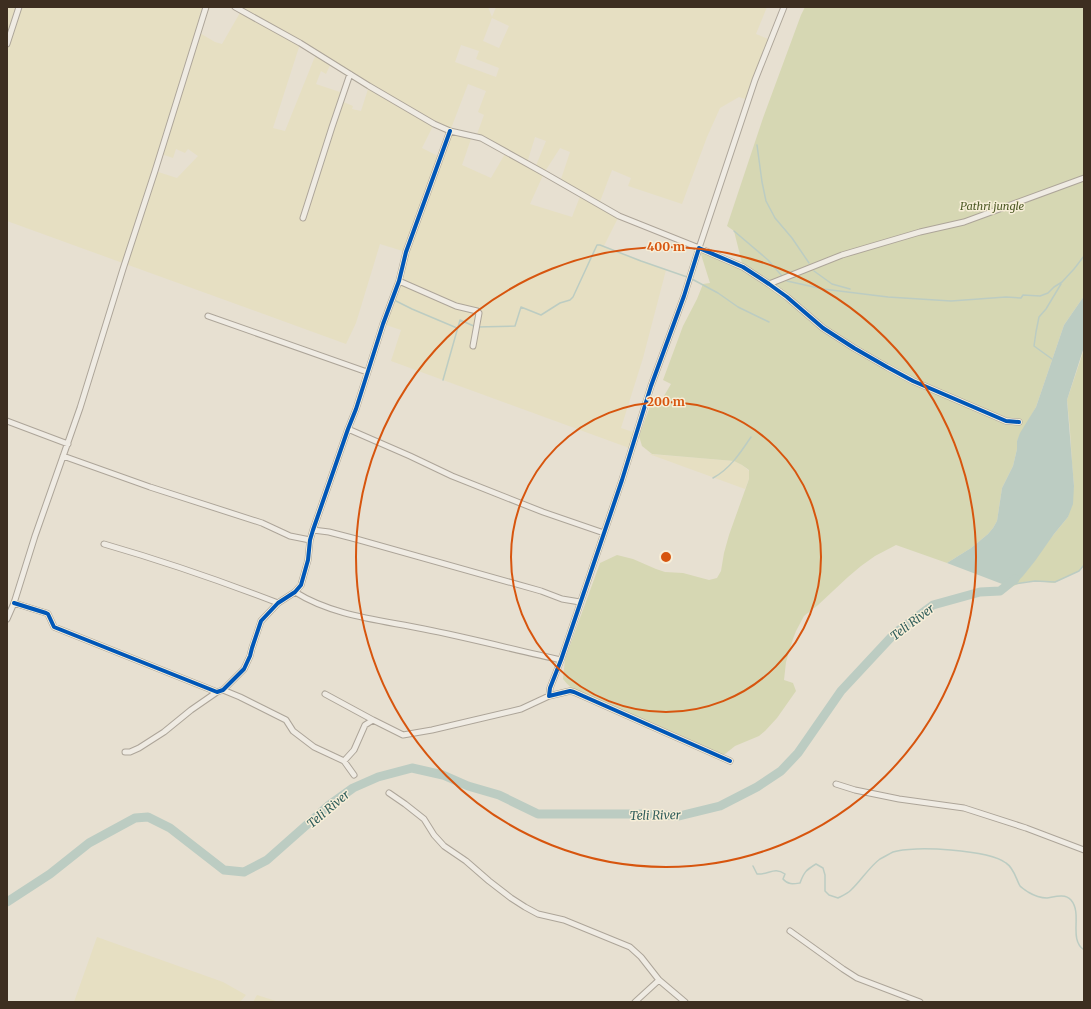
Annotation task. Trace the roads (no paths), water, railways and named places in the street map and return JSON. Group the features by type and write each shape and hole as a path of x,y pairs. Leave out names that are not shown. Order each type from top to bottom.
{"street":[{"path":"7,44 19,7"},
{"path":"7,619 14,603 35,536 80,408 179,97 206,7"},
{"path":"235,7 300,43 434,124 450,131 481,138 619,216 744,267 769,284 823,328 854,348 913,382 1006,421 1019,422"},
{"path":"549,696 550,688 561,660 624,474 651,386 684,296 755,80 784,7"},
{"path":"303,218 350,74"},
{"path":"125,752 130,752 139,748 164,732 191,710 217,692 223,690 244,669 250,656 261,621 278,603 296,592 301,585 308,560 310,540 313,530 399,281 406,252 450,131"},
{"path":"769,284 842,255 920,232 964,222 1084,178"},
{"path":"399,281 456,306 479,313 473,346"},
{"path":"208,316 368,372"},
{"path":"7,421 68,444"},
{"path":"348,429 452,476 543,512 604,533"},
{"path":"63,456 150,487 262,523 290,536 310,540"},
{"path":"313,530 329,532 356,539 541,591 562,599 580,602"},
{"path":"104,544 153,558 278,603"},
{"path":"296,592 307,599 344,612 561,660"},
{"path":"14,603 46,613 54,627 217,692"},
{"path":"223,690 282,717 286,720 293,731 314,747 344,761 354,775"},
{"path":"325,694 403,735 432,730 521,709 549,696 570,691 730,761"},
{"path":"344,761 354,750 365,725 373,720"},
{"path":"836,784 855,790 964,808 1026,828 1084,850"},
{"path":"389,793 424,819 434,835 444,846 466,861 511,898 538,914 564,920 630,947 641,957 659,980 685,1002"},
{"path":"790,931 857,978 920,1002"},
{"path":"635,1002 659,980"}],"waterway":[{"path":"757,145 766,201 775,218 792,238 809,263"},
{"path":"734,231 768,260 782,276"},
{"path":"443,380 460,320 476,327 515,326 521,307 541,315 560,303 570,300 573,297 597,245 690,278 718,293 738,307 769,322"},
{"path":"787,281 823,289 888,297 951,301 1006,297 1021,298 1023,295 1040,296 1048,293 1062,282 1084,256"},
{"path":"814,271 832,284 850,289"},
{"path":"1052,359 1034,346 1039,317 1046,309 1061,284"},
{"path":"396,301 457,328"},
{"path":"713,478 730,465 751,437"},
{"path":"1014,584 1035,581 1055,582 1079,571 1084,565"},
{"name":"Teli River","path":"7,902 50,874 89,843 135,818 148,817 170,828 224,870 244,872 267,860 328,806 353,788 378,777 412,768 443,775 468,786 499,795 538,814 642,814 679,816 720,806 757,787 781,771 798,753 841,691 895,633 933,605 980,592 1000,591 1015,579"},
{"name":"Teli River","path":"753,866 757,874 774,871 781,872 785,874 783,879 793,884 800,883 806,872 816,864 823,868 825,875 825,891 829,895 838,898 851,890 876,862 893,852 903,850 933,849 984,855 1009,865 1020,886 1030,893 1045,898 1056,896 1069,898 1076,912 1077,940 1079,945 1084,950"}],"park label":[{"name":"Pathri jungle","path":"992,206"}]}
